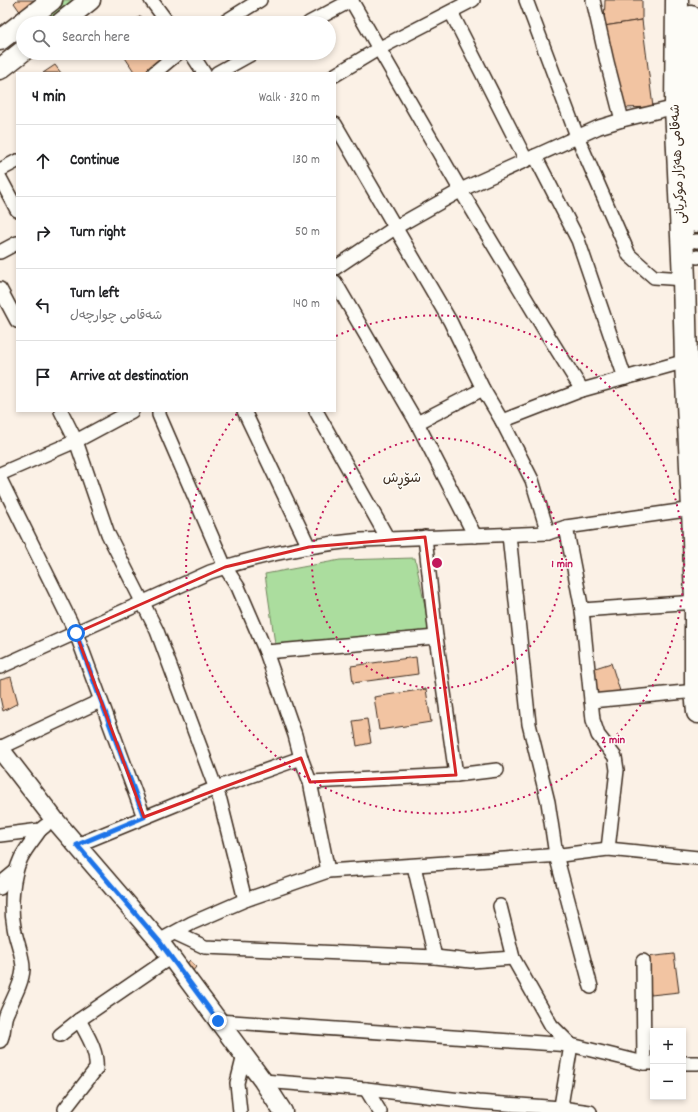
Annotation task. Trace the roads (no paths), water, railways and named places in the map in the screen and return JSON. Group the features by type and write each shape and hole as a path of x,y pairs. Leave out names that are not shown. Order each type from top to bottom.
{"highway":[{"name":"شەقامی ھەژار موکریانی","path":"677,0 676,107 695,257"},
{"name":"شەقامی ھەژار موکریانی","path":"690,0 695,35 695,257 686,361 696,602 697,701"}],"main road":[{"path":"31,16 52,0"},
{"path":"70,16 90,0"},
{"path":"0,40 16,28"},
{"path":"0,69 16,56"},
{"path":"0,748 47,825 77,845 159,941 263,1081 283,1112"}],"street":[{"path":"150,0 163,16"},
{"path":"234,16 260,0"},
{"path":"322,16 351,0 461,191 582,390"},
{"path":"336,74 378,49 473,0"},
{"path":"526,0 577,136 629,255 654,277 695,257"},
{"path":"593,0 622,120"},
{"path":"451,12 578,240 625,378"},
{"path":"155,72 170,60"},
{"path":"196,60 203,72"},
{"path":"219,72 240,60"},
{"path":"336,267 396,227 461,191 577,136 622,120 676,107"},
{"path":"336,126 450,321 483,389 502,420 532,480 548,533"},
{"path":"0,170 16,162"},
{"path":"0,178 16,208"},
{"path":"0,252 16,244"},
{"path":"336,286 417,423 475,536"},
{"path":"0,289 16,319"},
{"path":"502,420 582,390 686,361"},
{"path":"417,423 483,389"},
{"path":"62,412 76,441 108,534 157,631 220,800 245,900"},
{"path":"0,474 76,441 130,412"},
{"path":"159,412 225,567 238,587 266,652 310,782 328,871"},
{"path":"244,412 309,547"},
{"path":"317,412 388,539"},
{"path":"0,479 76,633 144,817"},
{"path":"0,667 210,572 268,555 342,542 425,537 548,533 566,527 693,510"},
{"path":"566,527 582,610 593,720 598,735 615,758 617,770 608,849"},
{"path":"510,535 529,724 548,802 556,855 591,987"},
{"path":"425,537 436,637 456,775"},
{"path":"582,610 696,602"},
{"path":"266,652 436,637"},
{"path":"0,748 100,701"},
{"path":"591,701 697,701"},
{"path":"77,845 216,788 301,758"},
{"path":"310,782 456,775 497,770"},
{"path":"0,834 47,825"},
{"path":"0,1041 4,1031 6,1016 12,1005 23,971 12,912 16,871 21,857 47,825"},
{"path":"159,941 192,923 245,900 328,871 556,855 608,849 698,858"},
{"path":"414,866 435,957"},
{"path":"0,888 5,880 16,871"},
{"path":"500,906 513,958 551,1025 571,1045"},
{"path":"175,933 205,947 435,957 471,961 513,958"},
{"path":"60,1035 79,1020 171,957"},
{"path":"218,1021 571,1045 648,1063 643,961"},
{"path":"65,1109 96,1068 97,1061 94,1051 79,1020"},
{"path":"560,1110 571,1045"},
{"path":"240,1112 237,1083 244,1055"},
{"path":"686,1063 698,1063"},
{"path":"263,1081 366,1089 477,1107 590,1112"},
{"path":"366,1089 380,1112"}],"district":[{"name":"شۆڕش","path":"402,479"}]}
